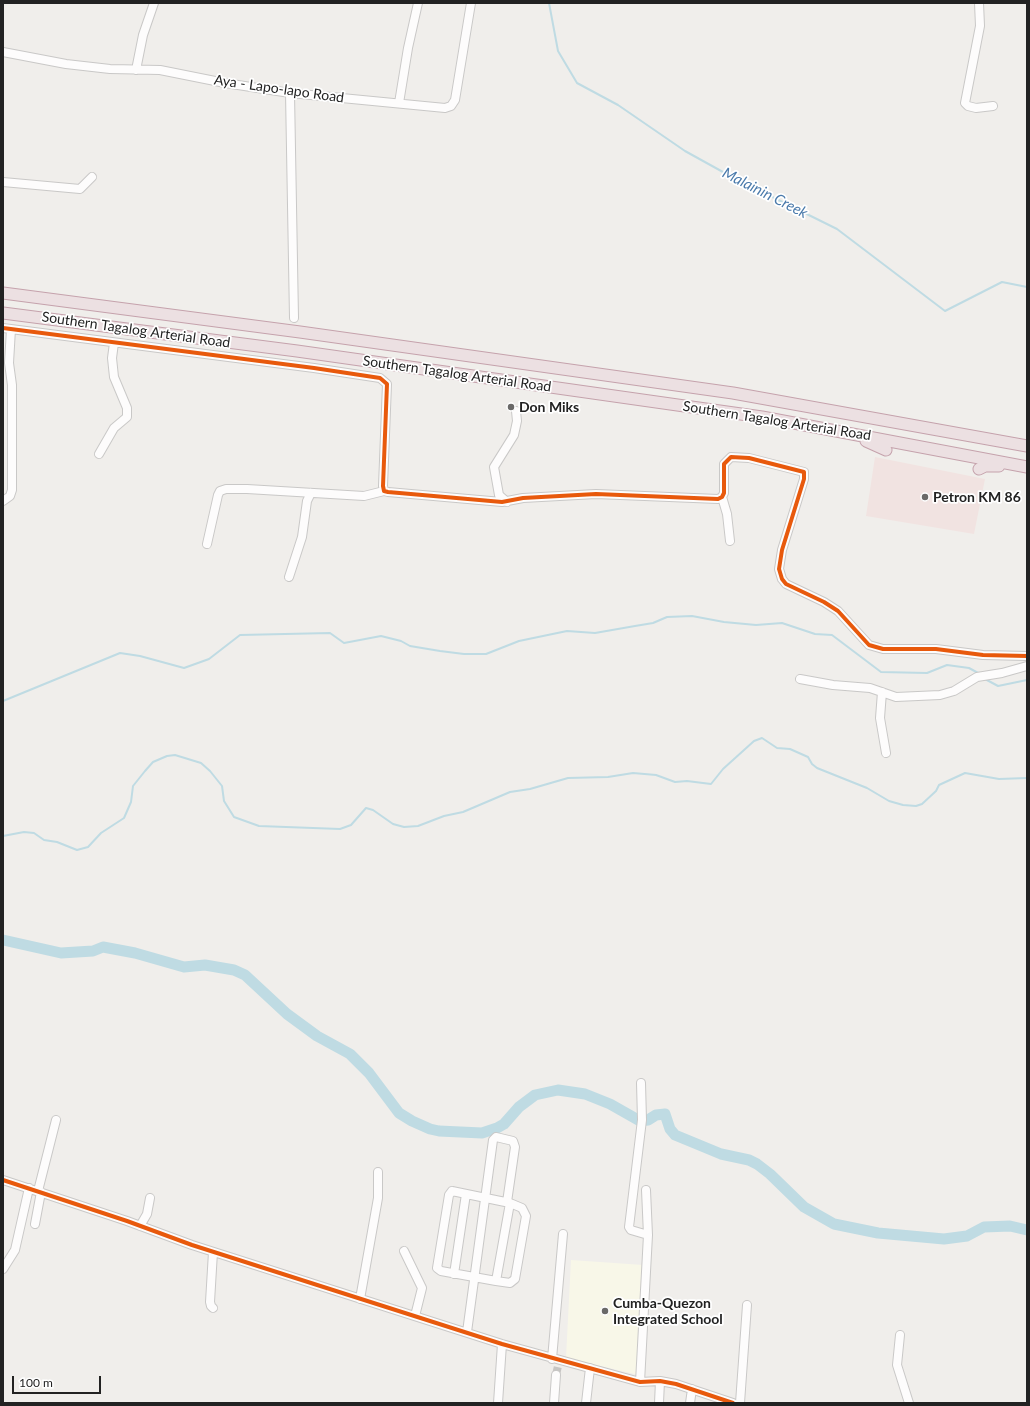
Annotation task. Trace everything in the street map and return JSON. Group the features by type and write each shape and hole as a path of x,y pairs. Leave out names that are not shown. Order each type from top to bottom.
{"highway":[{"name":"Southern Tagalog Arterial Road","path":"3,293 733,393 1027,446"},
{"name":"Southern Tagalog Arterial Road","path":"3,313 297,351 810,424 1027,467"},
{"path":"810,424 866,441 886,450"},
{"path":"979,469 990,465 1027,467"}],"street":[{"path":"136,70 144,35 154,3"},
{"path":"399,103 408,48 418,3"},
{"name":"Aya - Lapo-lapo Road","path":"3,52 66,64 136,70 160,70 225,83 290,93 445,108 451,106 455,100 471,3"},
{"path":"979,3 980,26 965,103 968,106 976,108 993,106"},
{"path":"290,93 294,318"},
{"path":"3,182 80,189 92,177"},
{"path":"3,501 10,496 12,490 12,385 8,363 7,329 314,368 380,378 387,384 384,491"},
{"path":"99,454 114,428 127,416 127,408 114,378 112,358 114,343"},
{"path":"507,502 499,495 494,467 514,435 517,421 516,411"},
{"path":"730,541 727,514 722,497 724,493 724,464 731,457 749,458 804,472 804,479 782,550 779,569 782,579 791,587 824,602 838,611 869,645 883,649 936,649 984,655 1027,656"},
{"path":"207,544 215,504 220,491 247,489 364,496 384,491 466,500 507,502 523,498 596,494 718,499 722,497"},
{"path":"289,577 302,537 307,501 311,493"},
{"path":"800,679 833,685 870,688 896,697 940,695 954,691 977,677 1002,673 1027,666"},
{"path":"882,692 880,718 886,753"},
{"path":"641,1083 642,1122 630,1227 631,1230 648,1235"},
{"path":"35,1224 39,1191 56,1120"},
{"path":"467,1332 493,1140 496,1138 509,1139 513,1141 515,1147 496,1281"},
{"path":"360,1298 378,1198 378,1172"},
{"path":"3,1180 39,1191 213,1252 467,1332 556,1362 590,1368 640,1382 660,1381 692,1389 733,1403"},
{"path":"3,1270 15,1250 29,1188"},
{"path":"640,1382 648,1235 646,1190"},
{"path":"455,1191 466,1194 508,1203 522,1208 526,1216 515,1279 510,1283 454,1274 441,1271 437,1268 449,1194 455,1191"},
{"path":"454,1274 466,1194"},
{"path":"140,1226 147,1214 150,1198"},
{"path":"556,1362 563,1234"},
{"path":"404,1251 422,1288 415,1316"},
{"path":"213,1252 210,1302 210,1306 213,1308"},
{"path":"740,1403 747,1305"},
{"path":"900,1335 897,1365 909,1403"},
{"path":"498,1403 502,1344"},
{"path":"586,1403 590,1368"},
{"path":"554,1403 556,1376"},
{"path":"659,1403 660,1381"},
{"path":"690,1403 692,1389"}],"shaded area":[{"name":"Petron KM 86","path":"875,457 985,479 974,534 866,516"},
{"name":"Cumba-Quezon Integrated School","path":"571,1260 643,1265 639,1375 566,1358"}],"waterway":[{"name":"Malainin Creek","path":"549,3 558,51 577,83 618,105 685,151 732,177 837,229 945,311 1002,282 1027,287"},
{"path":"3,701 120,653 140,656 184,668 209,659 240,635 330,633 344,643 381,636 401,641 410,646 464,654 486,654 519,641 567,631 595,633 653,623 667,617 692,616 724,622 756,625 782,623 815,634 832,635 881,672 927,673 947,665 969,668 980,674"},
{"path":"985,679 998,686 1027,680"},
{"path":"3,836 24,832 34,833 44,840 57,842 77,850 88,847 101,833 124,818 131,802 133,786 153,762 167,756 175,755 201,763 210,771 222,786 224,801 234,817 259,826 340,829 351,825 366,808 373,810 393,824 404,827 418,826 444,816 463,812 510,792 530,789 568,778 608,777 633,773 656,775 675,782 687,781 711,784 723,769 754,741 762,738 777,748 790,749 808,757 812,764 817,768 867,788 889,801 903,805 916,806 922,804 936,791 939,785 965,773 999,779 1027,778"},
{"path":"3,940 61,953 93,951 103,947 135,953 184,967 205,965 234,970 245,975 287,1014 317,1036 350,1054 369,1073 399,1113 430,1129 439,1131 482,1133 504,1124 519,1107 535,1095 558,1090 585,1094 610,1104 640,1121 648,1120 656,1115 665,1114 670,1129 675,1135 721,1154 749,1160 757,1164 770,1174 804,1207 834,1224 878,1233 944,1239 967,1236 984,1227 1010,1226 1027,1230"}],"tunnel":[{"path":"556,1375 558,1366"}],"cycle path":[{"path":"3,328 314,368 380,378 387,384 383,486 384,491 388,492 502,502 523,498 596,494 718,499 722,497 724,493 724,464 731,457 749,458 804,472 804,479 782,550 779,569 782,579 786,584 824,602 838,611 869,645 883,649 936,649 983,655 1027,656"},
{"path":"3,1180 127,1221 192,1245 502,1344 640,1382 660,1381 676,1384 733,1403"}],"place":[{"name":"Don Miks","path":"511,407"},
{"name":"Petron KM 86","path":"925,497"},
{"name":"Cumba-Quezon Integrated School","path":"605,1311"}]}
